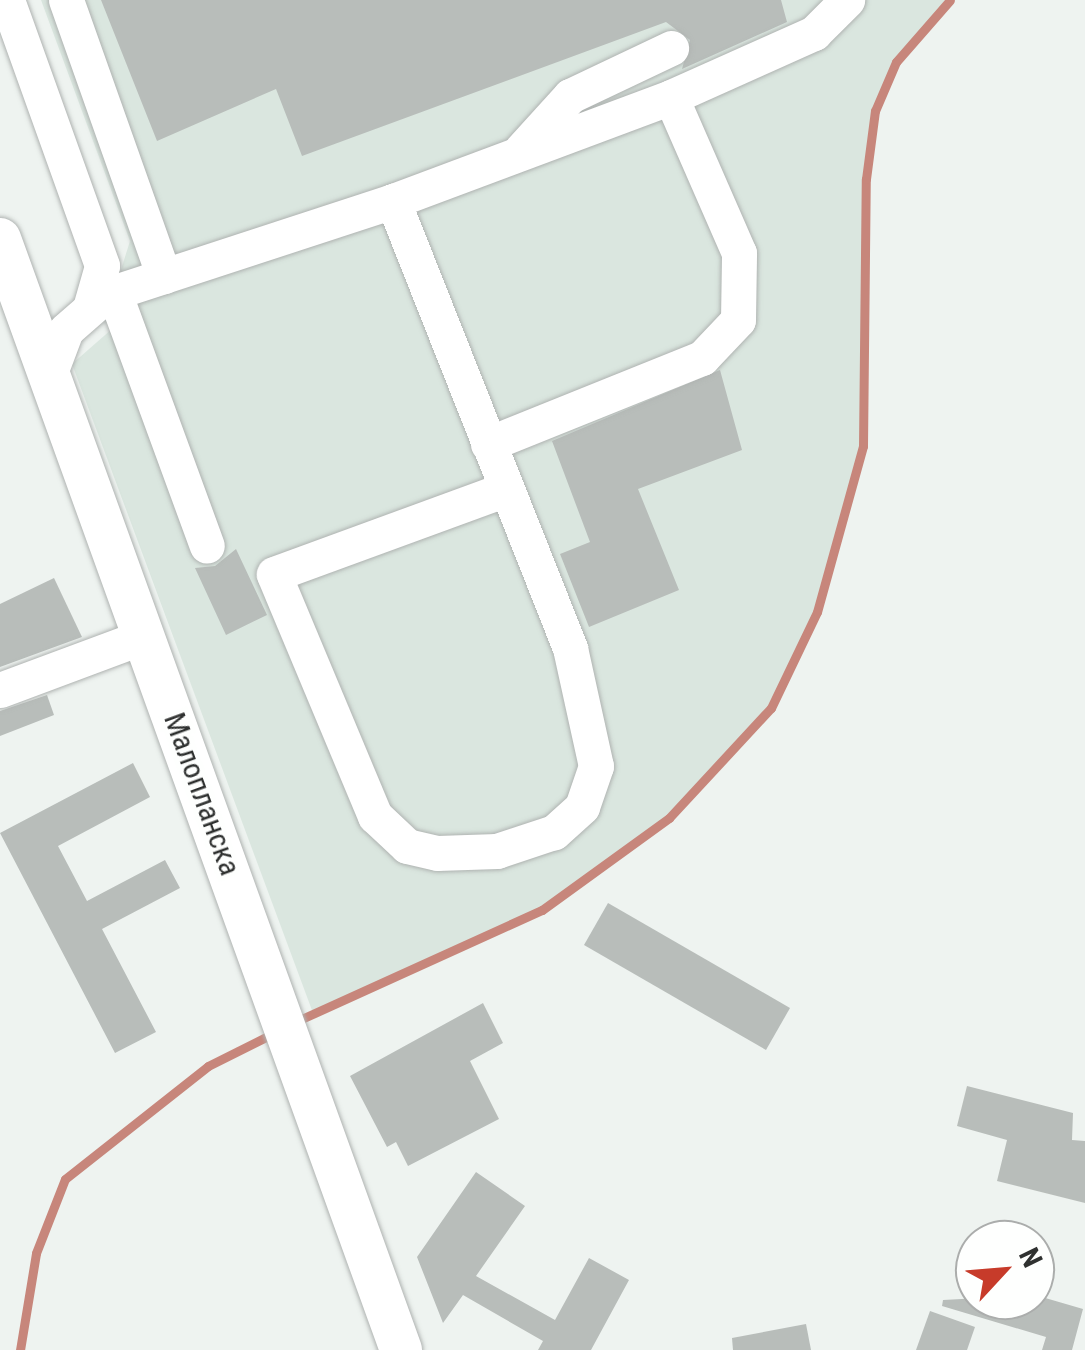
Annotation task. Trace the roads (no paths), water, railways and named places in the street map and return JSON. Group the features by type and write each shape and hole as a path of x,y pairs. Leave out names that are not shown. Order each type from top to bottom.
{"main road":[{"name":"Малопланска","path":"0,239 401,1350"}],"street":[{"path":"6,0 102,266 103,298 207,546"},
{"path":"66,0 164,276"},
{"path":"48,378 66,330 103,298 393,202 520,150 670,97 814,33 847,0"},
{"path":"520,150 570,96 671,48"},
{"path":"488,444 702,358 738,320 739,254 670,97"},
{"path":"393,202 504,490 570,648 596,766 582,807 554,832 497,852 437,852 407,846 375,816 274,574 504,490"},
{"path":"0,690 145,636"}],"waterway":[{"path":"297,1021 542,910 669,818 771,708 817,612 863,446 866,179 875,111 896,62 950,0"},
{"path":"20,1350 36,1253 65,1179 208,1066 274,1033"}]}
